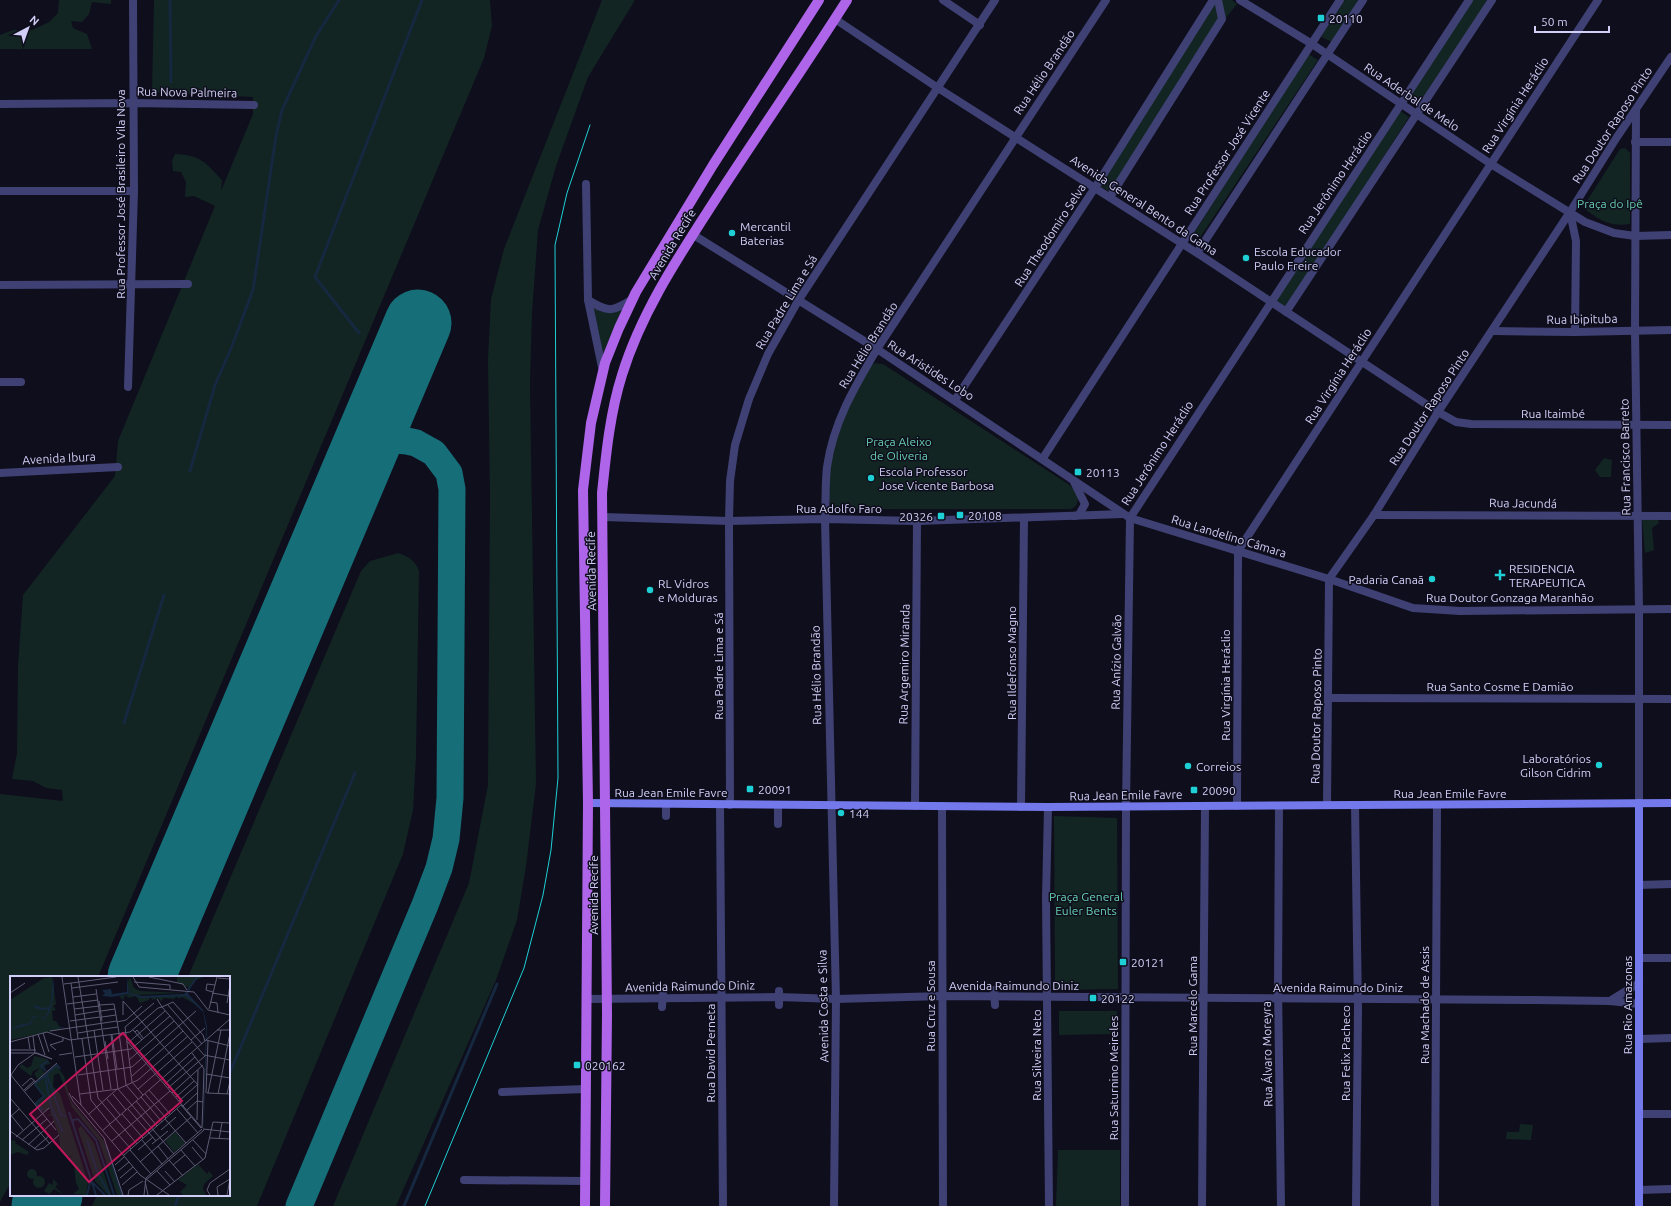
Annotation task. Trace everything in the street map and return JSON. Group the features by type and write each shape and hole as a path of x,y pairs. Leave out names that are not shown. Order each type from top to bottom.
{"main road":[{"name":"Avenida Recife","path":"585,1206 588,803 583,490 591,423 603,373 618,328 633,299 697,191 819,0"},
{"name":"Avenida Recife","path":"605,1206 607,999 603,517 604,469 610,425 622,375 647,314 673,266 692,234 847,0"},
{"name":"Rua Jean Emile Favre","path":"588,803 886,808 942,806 993,810 1021,807 1671,803"},
{"name":"Rua Rio Amazonas","path":"1639,803 1639,1206"}],"street":[{"name":"Rua Professor José Brasileiro Vila Nova","path":"128,387 134,191 133,0"},
{"path":"944,0 980,25"},
{"name":"Rua Padre Lima e Sá","path":"730,805 730,480 735,445 749,399 768,354 798,301 995,0"},
{"name":"Rua Hélio Brandão","path":"830,806 825,519 828,467 835,430 853,388 877,349 1106,0"},
{"name":"Rua Theodomiro Selva","path":"955,400 1095,187 1213,0"},
{"path":"1110,197 1222,20 1218,0"},
{"name":"Rua Aderbal de Melo","path":"1240,0 1312,44 1491,164 1585,222 1614,233 1635,236 1671,235"},
{"name":"Rua Professor José Vicente","path":"1043,458 1340,0"},
{"path":"1197,253 1363,0"},
{"name":"Rua Jerônimo Heráclio","path":"1126,516 1401,105 1469,0"},
{"path":"1286,312 1492,0"},
{"name":"Rua Virgínia Heráclio","path":"1237,806 1238,551 1598,0"},
{"name":"Avenida General Bento da Gama","path":"834,19 938,88 1016,136 1182,243 1438,412"},
{"name":"Rua Doutor Raposo Pinto","path":"1327,805 1329,579 1374,514 1438,412 1493,331 1617,137 1671,57"},
{"name":"Rua Nova Palmeira","path":"0,104 254,105"},
{"name":"Rua Francisco Barreto","path":"1636,110 1635,330 1639,609 1639,803"},
{"path":"1635,142 1671,142"},
{"path":"586,184 588,300 603,373"},
{"path":"0,191 134,191"},
{"path":"1570,212 1576,241 1576,332"},
{"name":"Rua Aristides Lobo","path":"692,234 877,349 1043,458 1126,516"},
{"path":"0,285 188,284"},
{"path":"588,300 602,308 612,310 633,299"},
{"name":"Rua Ibipituba","path":"1493,331 1576,332 1671,330"},
{"path":"0,382 21,382"},
{"name":"Rua Itaimbé","path":"1438,412 1456,422 1471,424 1671,424"},
{"name":"Avenida Ibura","path":"0,473 118,467"},
{"name":"Rua Aristides Lobo","path":"1072,478 1084,499 1085,504 1079,515 1074,517"},
{"name":"Rua Jacundá","path":"1374,514 1671,516"},
{"name":"Rua Adolfo Faro","path":"603,517 729,521 825,519 918,521 1126,516"},
{"name":"Rua Landelino Câmara","path":"1126,516 1329,579"},
{"name":"Rua Anízio Galvão","path":"1126,516 1126,806"},
{"name":"Rua Ildefonso Magno","path":"1021,807 1024,519"},
{"name":"Rua Argemiro Miranda","path":"915,806 918,521"},
{"name":"Rua Doutor Gonzaga Maranhão","path":"1329,579 1413,608 1436,610 1671,609"},
{"name":"Rua Santo Cosme E Damião","path":"1329,698 1671,699"},
{"path":"666,804 666,816"},
{"name":"Rua David Perneta","path":"720,805 723,1206"},
{"path":"778,805 778,824"},
{"name":"Rua Felix Pacheco","path":"1355,805 1358,999 1356,1206"},
{"name":"Rua Machado de Assis","path":"1435,1206 1437,805"},
{"name":"Avenida Costa e Silva","path":"830,806 836,999 834,1206"},
{"name":"Rua Cruz e Sousa","path":"942,806 944,1206"},
{"name":"Rua Saturnino Meireles","path":"1125,1206 1126,806"},
{"name":"Rua Marcelo Gama","path":"1202,1206 1205,806"},
{"name":"Rua Álvaro Moreyra","path":"1278,806 1281,1206"},
{"name":"Rua Silveira Neto","path":"1048,807 1046,898 1049,1206"},
{"path":"1639,885 1671,884"},
{"path":"1639,958 1671,958"},
{"path":"1610,1001 1639,983"},
{"path":"662,995 662,1007"},
{"name":"Avenida Raimundo Diniz","path":"587,999 662,995 836,999 942,996 1610,1001 1639,1004"},
{"path":"1639,1038 1671,1038"},
{"path":"502,1092 586,1089"},
{"path":"1639,1114 1671,1114"},
{"path":"464,1180 585,1181"},
{"path":"1640,1190 1671,1189"}],"green space":[{"path":"59,0 111,0 111,4 92,2 89,14 82,22 71,21 73,28 87,34 92,49 0,49 0,35 13,30 32,30 49,22 58,13"},
{"path":"154,0 490,0 492,26 484,58 98,976 10,976 10,1184 0,1202 0,794 63,801 62,790 46,788 33,781 12,779 17,753 18,666 23,595 115,476 118,441 215,206 194,196 185,197 186,182 181,172 173,171 172,161 175,154 191,156 207,164 222,180 221,191 253,114 253,97 152,92"},
{"path":"602,0 635,0 588,77 556,166 538,230 532,313 530,384 536,784 526,866 517,920 496,980 396,1206 333,1206 469,883 488,785 490,497 488,360 491,299 504,249"},
{"path":"1213,0 1221,19 1111,193 1099,185"},
{"path":"1221,0 1232,0 1237,4 1225,19"},
{"path":"1345,0 1358,0 1332,42 1321,37"},
{"path":"1470,0 1488,0 1418,105 1406,98"},
{"path":"1308,54 1318,60 1199,239 1193,235"},
{"path":"1400,111 1409,117 1287,309 1274,302"},
{"name":"Praça do Ipê","path":"1625,148 1630,153 1630,224 1623,225 1605,222 1594,216 1583,207 1620,149"},
{"path":"591,304 624,307 603,362"},
{"name":"Praça Aleixo de Oliveria","path":"875,363 883,364 1068,484 1077,492 1079,497 1076,506 1071,509 835,509 830,503 828,493 833,450 843,421 855,394 870,366"},
{"path":"1604,458 1612,460 1611,477 1600,477 1595,470"},
{"path":"1642,519 1658,520 1659,523 1652,528 1654,550 1645,553"},
{"path":"398,553 411,559 416,564 419,571 416,756 413,810 403,854 257,1206 92,1206 97,1196 230,1196 230,976 188,976 361,571 370,561"},
{"name":"Praça General Euler Bents","path":"1054,816 1117,818 1118,989 1055,990"},
{"path":"1059,1011 1117,1011 1116,1034 1059,1035"},
{"path":"1520,1124 1533,1125 1531,1140 1506,1139 1507,1132 1519,1132"},
{"path":"1058,1150 1120,1150 1120,1206 1056,1206"}],"waterway":[{"path":"170,0 171,82"},
{"path":"190,471 215,385 232,346 253,290 276,136 282,110 316,36 339,0"},
{"path":"359,333 315,277 422,0"},
{"path":"124,723 164,595"},
{"path":"230,1073 355,773"},
{"path":"404,1206 497,984"},
{"path":"175,1206 179,1196"}],"taxiway":[{"path":"299,1206 425,905 439,868 446,839 450,798 452,489 449,473 434,453 416,443 396,440 375,448 364,458 353,475"},
{"path":"35,1206 48,1196"}],"runway":[{"path":"141,976 418,323"},
{"path":"45,1206 49,1196"}],"tram line":[{"path":"425,1206 524,968 543,895 551,850 558,778 555,245 567,193 590,125"}],"place":[{"name":"20110","path":"1321,18"},
{"name":"Mercantil Baterias","path":"732,233"},
{"name":"Escola Educador Paulo Freire","path":"1246,258"},
{"name":"20113","path":"1078,472"},
{"name":"Escola Professor Jose Vicente Barbosa","path":"871,478"},
{"name":"20108","path":"960,515"},
{"name":"20326","path":"941,516"},
{"name":"RESIDENCIA TERAPEUTICA","path":"1500,575"},
{"name":"Padaria Canaã","path":"1432,579"},
{"name":"RL Vidros e Molduras","path":"650,590"},
{"name":"Laboratórios Gilson Cidrim","path":"1599,765"},
{"name":"Correios","path":"1188,766"},
{"name":"20091","path":"750,789"},
{"name":"20090","path":"1194,790"},
{"name":"144","path":"841,813"},
{"name":"20121","path":"1123,962"},
{"name":"20122","path":"1093,998"},
{"name":"020162","path":"577,1065"}]}
